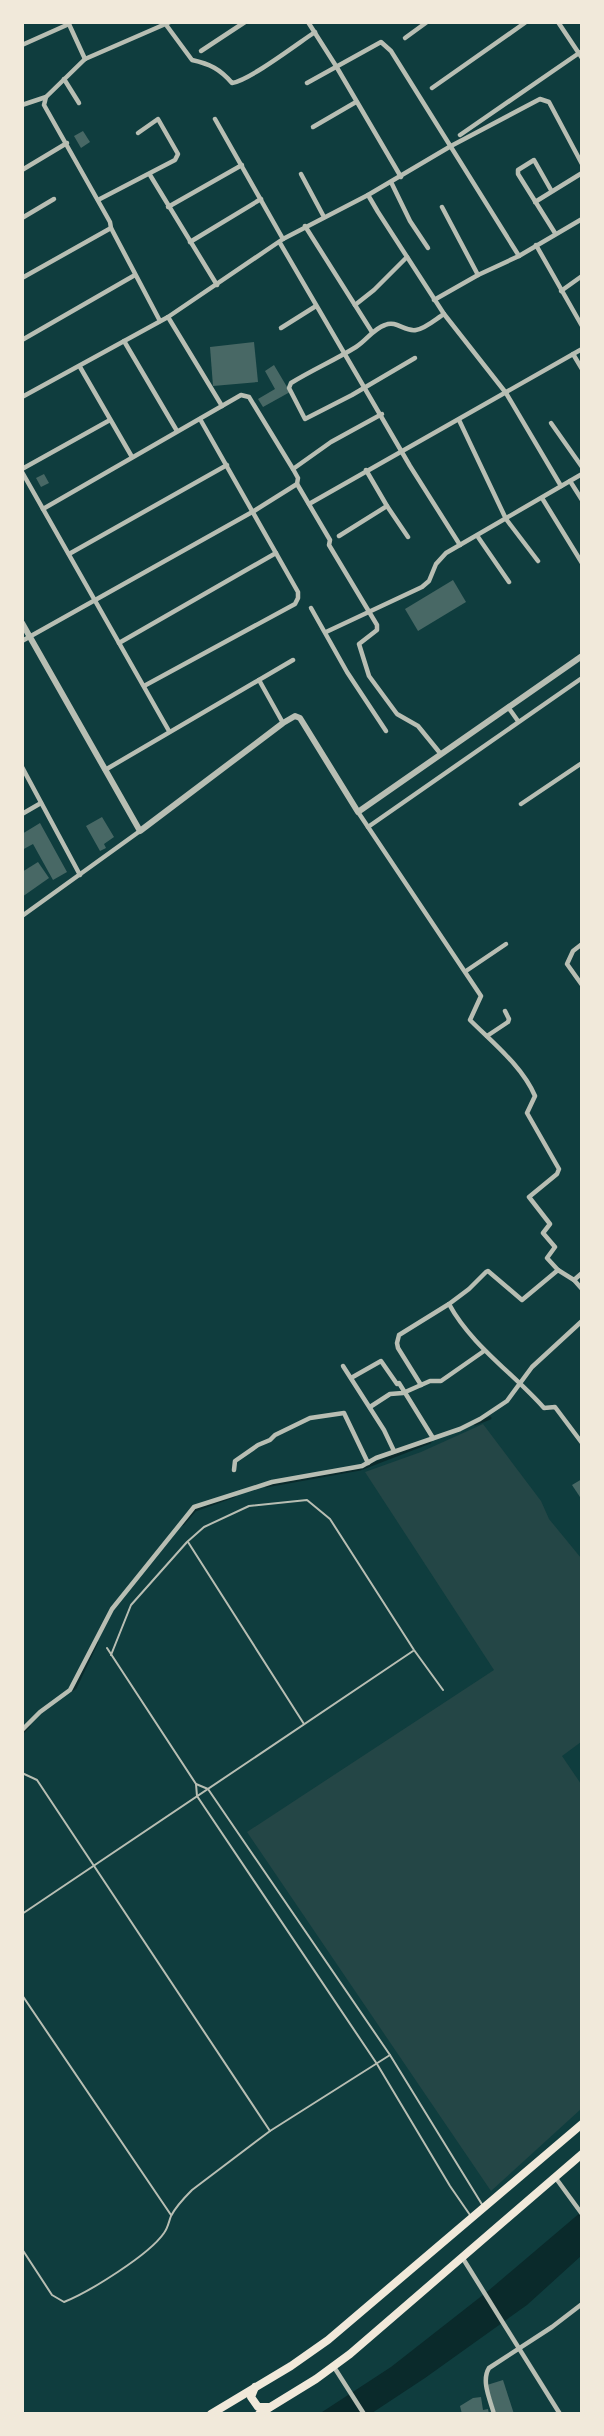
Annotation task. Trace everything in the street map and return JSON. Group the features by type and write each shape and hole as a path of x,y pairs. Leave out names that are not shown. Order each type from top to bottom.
{"highway":[{"path":"212,2413 328,2340 582,2124"},
{"path":"259,2414 334,2367 582,2154"},
{"path":"256,2386 251,2397 253,2402 258,2407 269,2407"},
{"path":"212,2413 223,2414"}],"street":[{"path":"201,51 246,22"},
{"path":"308,22 401,177"},
{"path":"405,38 427,22"},
{"path":"432,88 526,22"},
{"path":"460,135 580,54 558,22"},
{"path":"22,45 69,23 85,59"},
{"path":"22,105 46,97 85,59 166,23 192,60 208,63 220,70 232,82 238,81 315,32"},
{"path":"307,83 381,42 385,44 519,256"},
{"path":"64,79 79,104"},
{"path":"46,97 44,105 110,222 111,228 160,321"},
{"path":"22,397 168,317 305,226 369,195 451,146 540,99 549,102 582,164"},
{"path":"313,127 356,102"},
{"path":"98,200 175,160 178,154 158,119 138,133"},
{"path":"215,119 261,199 316,306 460,545"},
{"path":"22,170 67,143"},
{"path":"551,190 534,160 518,170 518,174 555,233"},
{"path":"168,207 242,165"},
{"path":"535,202 551,190 582,173"},
{"path":"301,174 324,217"},
{"path":"150,175 217,285"},
{"path":"391,182 410,221 428,248"},
{"path":"369,195 434,300 506,393 561,486"},
{"path":"23,217 54,199"},
{"path":"190,242 261,199"},
{"path":"442,207 478,275"},
{"path":"434,300 478,275 519,256 582,219"},
{"path":"305,226 372,332"},
{"path":"22,279 111,228"},
{"path":"536,245 582,326"},
{"path":"354,305 374,290 406,257"},
{"path":"22,340 135,274"},
{"path":"561,291 582,276"},
{"path":"281,328 316,306"},
{"path":"415,358 305,419 289,388 291,383 369,339 372,332 394,322 411,330 418,330 444,314"},
{"path":"168,317 222,406"},
{"path":"124,341 177,431"},
{"path":"309,504 582,349"},
{"path":"573,354 582,369"},
{"path":"80,367 132,457"},
{"path":"43,509 241,395 249,397 298,478 297,484 330,540 329,546 377,625 377,630 359,644 369,676 397,714 418,726 440,753"},
{"path":"292,469 331,442 382,414"},
{"path":"144,686 295,604 298,598 298,592 254,511 200,419"},
{"path":"110,420 22,471 169,731"},
{"path":"459,420 506,519 538,561"},
{"path":"552,423 582,467"},
{"path":"69,554 227,465"},
{"path":"366,470 408,537"},
{"path":"326,632 368,610 422,587 429,581 436,564 446,553 478,537 582,474"},
{"path":"570,481 582,500"},
{"path":"22,641 254,511 297,484"},
{"path":"542,498 582,564"},
{"path":"339,536 387,506"},
{"path":"478,537 509,582"},
{"path":"119,643 276,552"},
{"path":"311,608 347,672 386,731"},
{"path":"22,623 140,831"},
{"path":"358,812 582,656"},
{"path":"105,770 293,660"},
{"path":"368,827 582,678"},
{"path":"259,680 282,723"},
{"path":"508,707 518,721"},
{"path":"22,916 140,831 282,723 295,716 300,718 358,812 481,996 470,1020 515,1066 530,1086 534,1096 527,1113 559,1169 557,1174 529,1197 550,1224 543,1233 555,1247 547,1258 582,1289"},
{"path":"521,804 581,765"},
{"path":"22,767 80,875"},
{"path":"22,814 41,803"},
{"path":"466,971 506,944"},
{"path":"582,944 573,951 567,964 582,985"},
{"path":"487,1036 508,1022 505,1011"},
{"path":"421,1385 403,1358 397,1342 402,1333 449,1304 488,1271 522,1300 558,1270"},
{"path":"574,1280 582,1274"},
{"path":"449,1304 484,1351 491,1354 544,1408 555,1407 582,1443"},
{"path":"22,1730 40,1712 70,1690 111,1609 194,1508 272,1482 368,1463 480,1419 507,1401 532,1366 582,1321"},
{"path":"370,1407 390,1394 405,1392 430,1381 441,1381 484,1351"},
{"path":"351,1378 381,1361 397,1384 399,1383 433,1438"},
{"path":"343,1366 370,1407 394,1452"},
{"path":"234,1470 235,1461 275,1435 310,1418 344,1413 368,1463"},
{"path":"555,2177 582,2214"},
{"path":"462,2257 560,2414"},
{"path":"494,2414 485,2382 485,2374 489,2368 582,2304"},
{"path":"334,2367 364,2414"}],"lane":[{"path":"111,1655 131,1605 187,1542 204,1527 249,1506 307,1500 330,1519 414,1650 443,1690"},
{"path":"187,1542 304,1724"},
{"path":"106,1648 196,1784 197,1796 377,2064 450,2186 472,2217"},
{"path":"22,1914 414,1650"},
{"path":"22,1773 37,1780 96,1865 270,2131"},
{"path":"196,1784 208,1789 390,2055 483,2207"},
{"path":"22,1995 171,2215"},
{"path":"22,2249 52,2295 64,2302 81,2295 152,2247 165,2232 171,2215 192,2190 270,2131 390,2055"}],"shaded area":[{"path":"483,1424 541,1501 549,1519 581,1558 581,1742 562,1756 581,1784 581,2109 491,2191 247,1832 494,1670 365,1472 421,1452"},
{"path":"581,2212 581,2256 527,2305 372,2413 319,2414 391,2367 488,2291"}],"building":[{"path":"83,131 90,142 81,148 74,136"},
{"path":"254,342 258,382 213,386 210,347"},
{"path":"274,365 290,392 263,407 258,399 275,389 265,371"},
{"path":"44,474 49,483 41,487 36,478"},
{"path":"453,580 466,602 418,631 405,609"},
{"path":"102,817 114,837 104,844 106,848 100,851 86,826"},
{"path":"40,823 67,872 53,880 33,844 22,850 22,834"},
{"path":"38,862 49,878 22,897 22,872"},
{"path":"582,1479 582,1500 572,1485"},
{"path":"503,2380 514,2414 496,2414 487,2385"},
{"path":"481,2397 483,2410 488,2409 489,2414 462,2414 460,2406 473,2398"}],"waterway":[{"path":"475,1424 490,1418"},
{"path":"266,1486 360,1469 430,1442"},
{"path":"183,1524 195,1510 234,1496"},
{"path":"70,1691 75,1688 97,1642"},
{"path":"22,1733 29,1726"}]}
